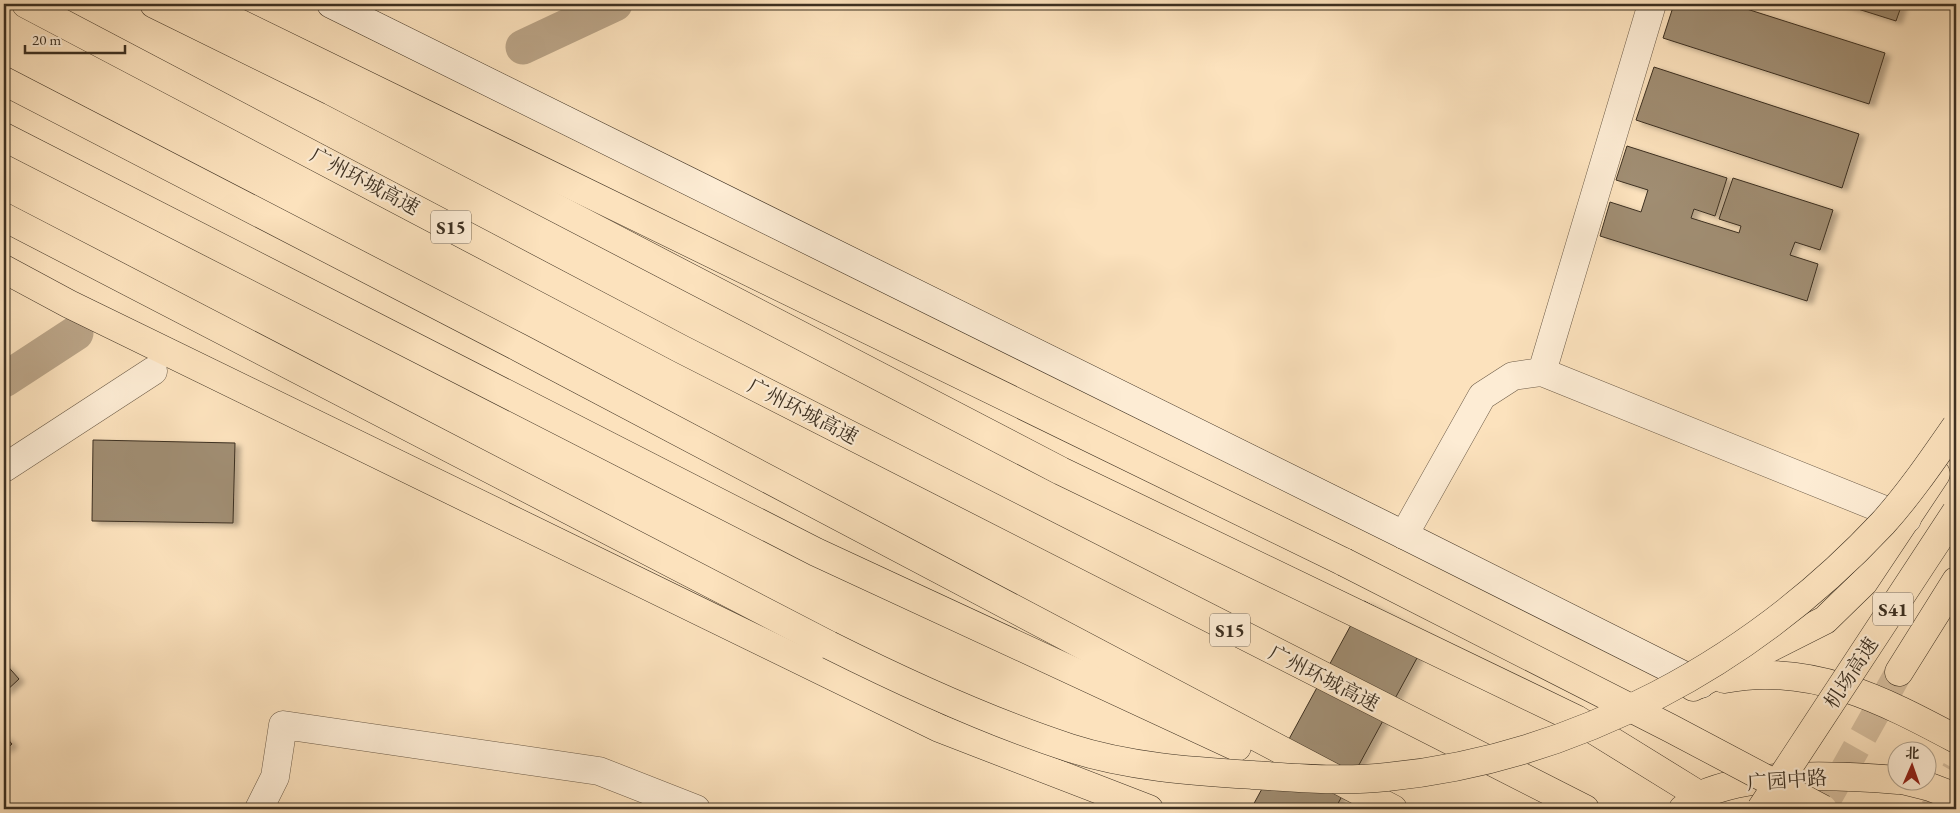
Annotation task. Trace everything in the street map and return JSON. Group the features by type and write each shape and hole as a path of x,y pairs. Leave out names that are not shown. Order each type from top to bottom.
{"main road":[{"name":"广州环城高速","path":"26,4 681,349 1584,809"},
{"path":"154,4 331,91 1061,471 1576,719 1691,802"},
{"path":"200,4 1344,562 1670,728 1823,809"},
{"path":"4,81 520,348 1393,809"},
{"path":"4,137 816,552 1372,809"},
{"path":"4,217 898,679 961,708 1071,748 1117,760 1210,774 1384,778 1427,772 1507,755 1546,743 1630,709 1742,646 1797,603 1853,553 1885,520 1956,426"},
{"path":"4,269 69,304 939,728 1149,809"},
{"path":"1576,719 1632,713 1701,684 1825,620 1864,582 1956,444"},
{"name":"机场高速","path":"1761,809 1956,512"},
{"path":"1898,672 1956,582"},
{"path":"1701,684 1747,675 1783,674 1864,693 1956,739"},
{"name":"广园中路","path":"1691,802 1741,782 1847,776 1888,779"},
{"path":"1938,790 1956,797"}],"street":[{"path":"331,4 1701,684"},
{"path":"1542,372 1652,4"},
{"path":"4,468 153,371"},
{"path":"1404,535 1482,396 1513,376 1542,372 1907,519"},
{"path":"259,809 275,777 283,725 599,771 696,809"}],"building":[{"path":"1674,4 1731,4 1885,53 1869,104 1663,38"},
{"path":"1842,4 1902,4 1896,21"},
{"path":"1654,67 1859,134 1842,188 1636,120"},
{"path":"1627,146 1727,178 1715,216 1694,209 1691,218 1739,233 1741,226 1719,219 1733,178 1833,210 1820,250 1795,242 1790,255 1818,264 1807,301 1600,236 1610,202 1641,212 1648,190 1616,180"},
{"path":"93,440 235,443 233,523 92,521"},
{"path":"1364,601 1429,636 1335,809 1251,809"},
{"path":"4,662 19,679 4,693"},
{"path":"4,735 12,744 4,751"}],"waterway":[{"path":"523,47 615,4"},
{"path":"4,380 76,333"}],"tunnel":[{"path":"1822,809 1899,672"},
{"path":"1934,809 1956,770"}]}
